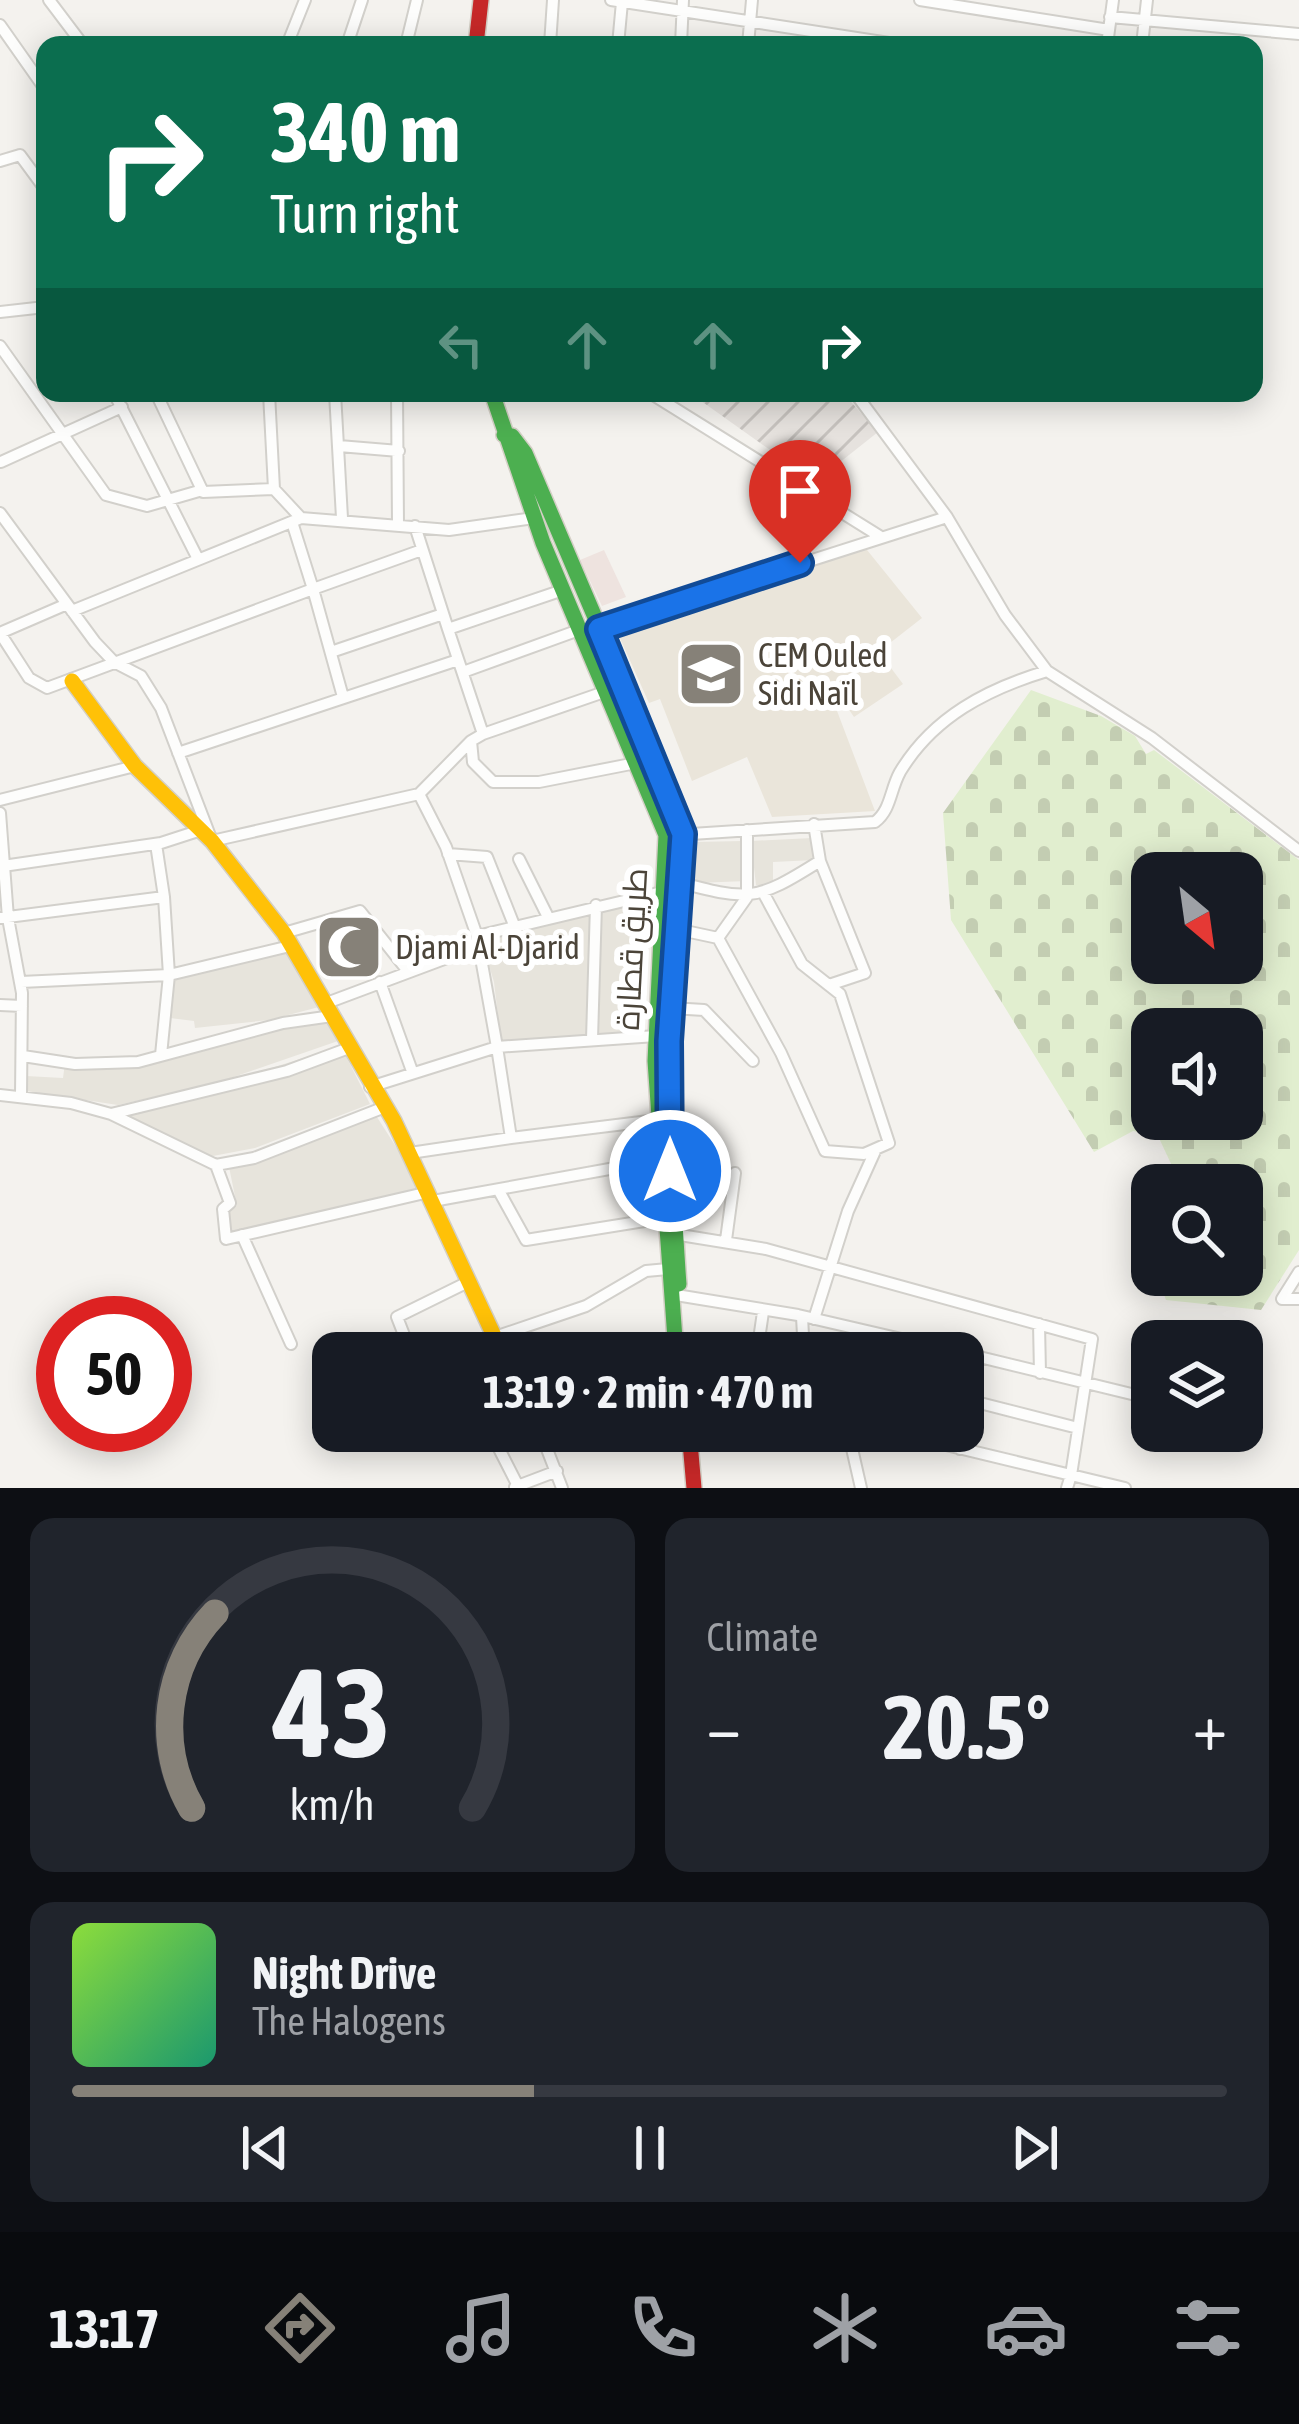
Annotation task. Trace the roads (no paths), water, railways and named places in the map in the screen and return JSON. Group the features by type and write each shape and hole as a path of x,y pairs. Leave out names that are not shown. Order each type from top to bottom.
{"main road":[{"path":"476,36 478,1"},
{"name":"طريق قطارة","path":"494,402 563,590 666,782 674,835 663,1010 668,1269 675,1294 676,1332"},
{"name":"طريق قطارة","path":"503,435 512,436 525,453 608,692 636,763 674,835"},
{"path":"72,681 135,766 205,836 287,939 410,1153 492,1332"},
{"name":"طريق قطارة","path":"663,1010 656,1036 659,1160 682,1332"},
{"path":"691,1452 694,1488"}],"street":[{"path":"49,0 76,36"},
{"path":"291,36 305,0"},
{"path":"350,36 362,0"},
{"path":"408,36 417,0"},
{"path":"551,36 553,0"},
{"path":"749,36 752,0"},
{"path":"920,0 1110,23 1146,17 1299,34"},
{"path":"1108,36 1113,0"},
{"path":"1143,36 1148,0"},
{"path":"618,36 616,1 682,6 823,36"},
{"path":"681,36 682,6"},
{"path":"0,25 36,75"},
{"path":"791,30 791,36"},
{"path":"0,161 20,155 36,177"},
{"path":"0,312 36,308"},
{"path":"0,346 36,396"},
{"path":"40,402 106,495 147,506 168,496 199,491 274,489"},
{"path":"119,402 198,559"},
{"path":"160,402 199,491"},
{"path":"269,402 274,489 296,520 343,697"},
{"path":"336,402 342,518"},
{"path":"397,402 398,524"},
{"path":"664,402 881,537"},
{"path":"863,402 947,517 1047,671 1136,727 1299,851"},
{"path":"1,462 122,407"},
{"path":"339,446 399,451"},
{"path":"1,516 114,662 141,676 161,708 205,836"},
{"path":"178,753 343,697 586,630 947,517"},
{"path":"418,551 47,688 29,679 0,633 296,520 342,518 464,530 534,518"},
{"path":"415,526 418,551 484,734"},
{"path":"448,629 563,590"},
{"path":"331,652 443,614"},
{"path":"674,835 875,822 886,813 903,768 930,733 957,709 1007,683 1047,671"},
{"path":"3,866 205,836 419,794 484,734 608,692"},
{"path":"471,742 473,762 494,782 539,782 636,763"},
{"path":"0,800 135,766"},
{"path":"419,794 448,854 478,941 512,1138"},
{"path":"0,813 4,918 21,982 21,1096"},
{"path":"814,824 820,861 865,973 829,985"},
{"path":"718,938 747,897 747,830"},
{"path":"1284,839 1299,837"},
{"path":"156,844 169,975 161,1054"},
{"path":"448,854 487,857 514,925"},
{"path":"519,859 548,917"},
{"path":"22,1056 75,1064 137,1062 328,1010 406,970 514,925 672,884 765,896 820,861"},
{"path":"668,927 718,938 782,1053 825,1151 831,1156 889,1143 841,994 802,964 765,896"},
{"path":"4,918 164,897"},
{"path":"592,1039 596,904"},
{"path":"21,982 207,970 360,911 406,970"},
{"path":"380,982 412,1071"},
{"path":"0,1005 22,1006"},
{"path":"663,1010 704,1010 753,1061"},
{"path":"370,1087 497,1047 656,1036"},
{"path":"111,1114 287,1071 349,1048"},
{"path":"0,1095 111,1114 216,1166 254,1158 385,1107"},
{"path":"410,1153 657,1120"},
{"path":"806,1332 876,1149"},
{"path":"216,1166 230,1203 223,1209 226,1239 431,1197 499,1191 659,1160"},
{"path":"726,1240 735,1173"},
{"path":"499,1191 526,1240 667,1229 831,1266 1092,1339 1069,1482"},
{"path":"242,1235 291,1344"},
{"path":"527,1332 586,1306 646,1271 668,1269"},
{"path":"1299,1272 1282,1299 1299,1299"},
{"path":"403,1332 397,1317 468,1282"},
{"path":"675,1294 876,1332"},
{"path":"760,1332 763,1312"},
{"path":"1040,1324 1040,1373"},
{"path":"984,1358 1131,1394"},
{"path":"984,1404 1078,1428"},
{"path":"500,1452 516,1487 557,1471"},
{"path":"549,1452 562,1488"},
{"path":"853,1452 861,1488"},
{"path":"971,1452 1069,1482 1125,1488"}],"place":[{"name":"CEM Ouled Sidi Naïl","path":"711,674"},
{"name":"Djami Al-Djarid","path":"349,947"}]}
